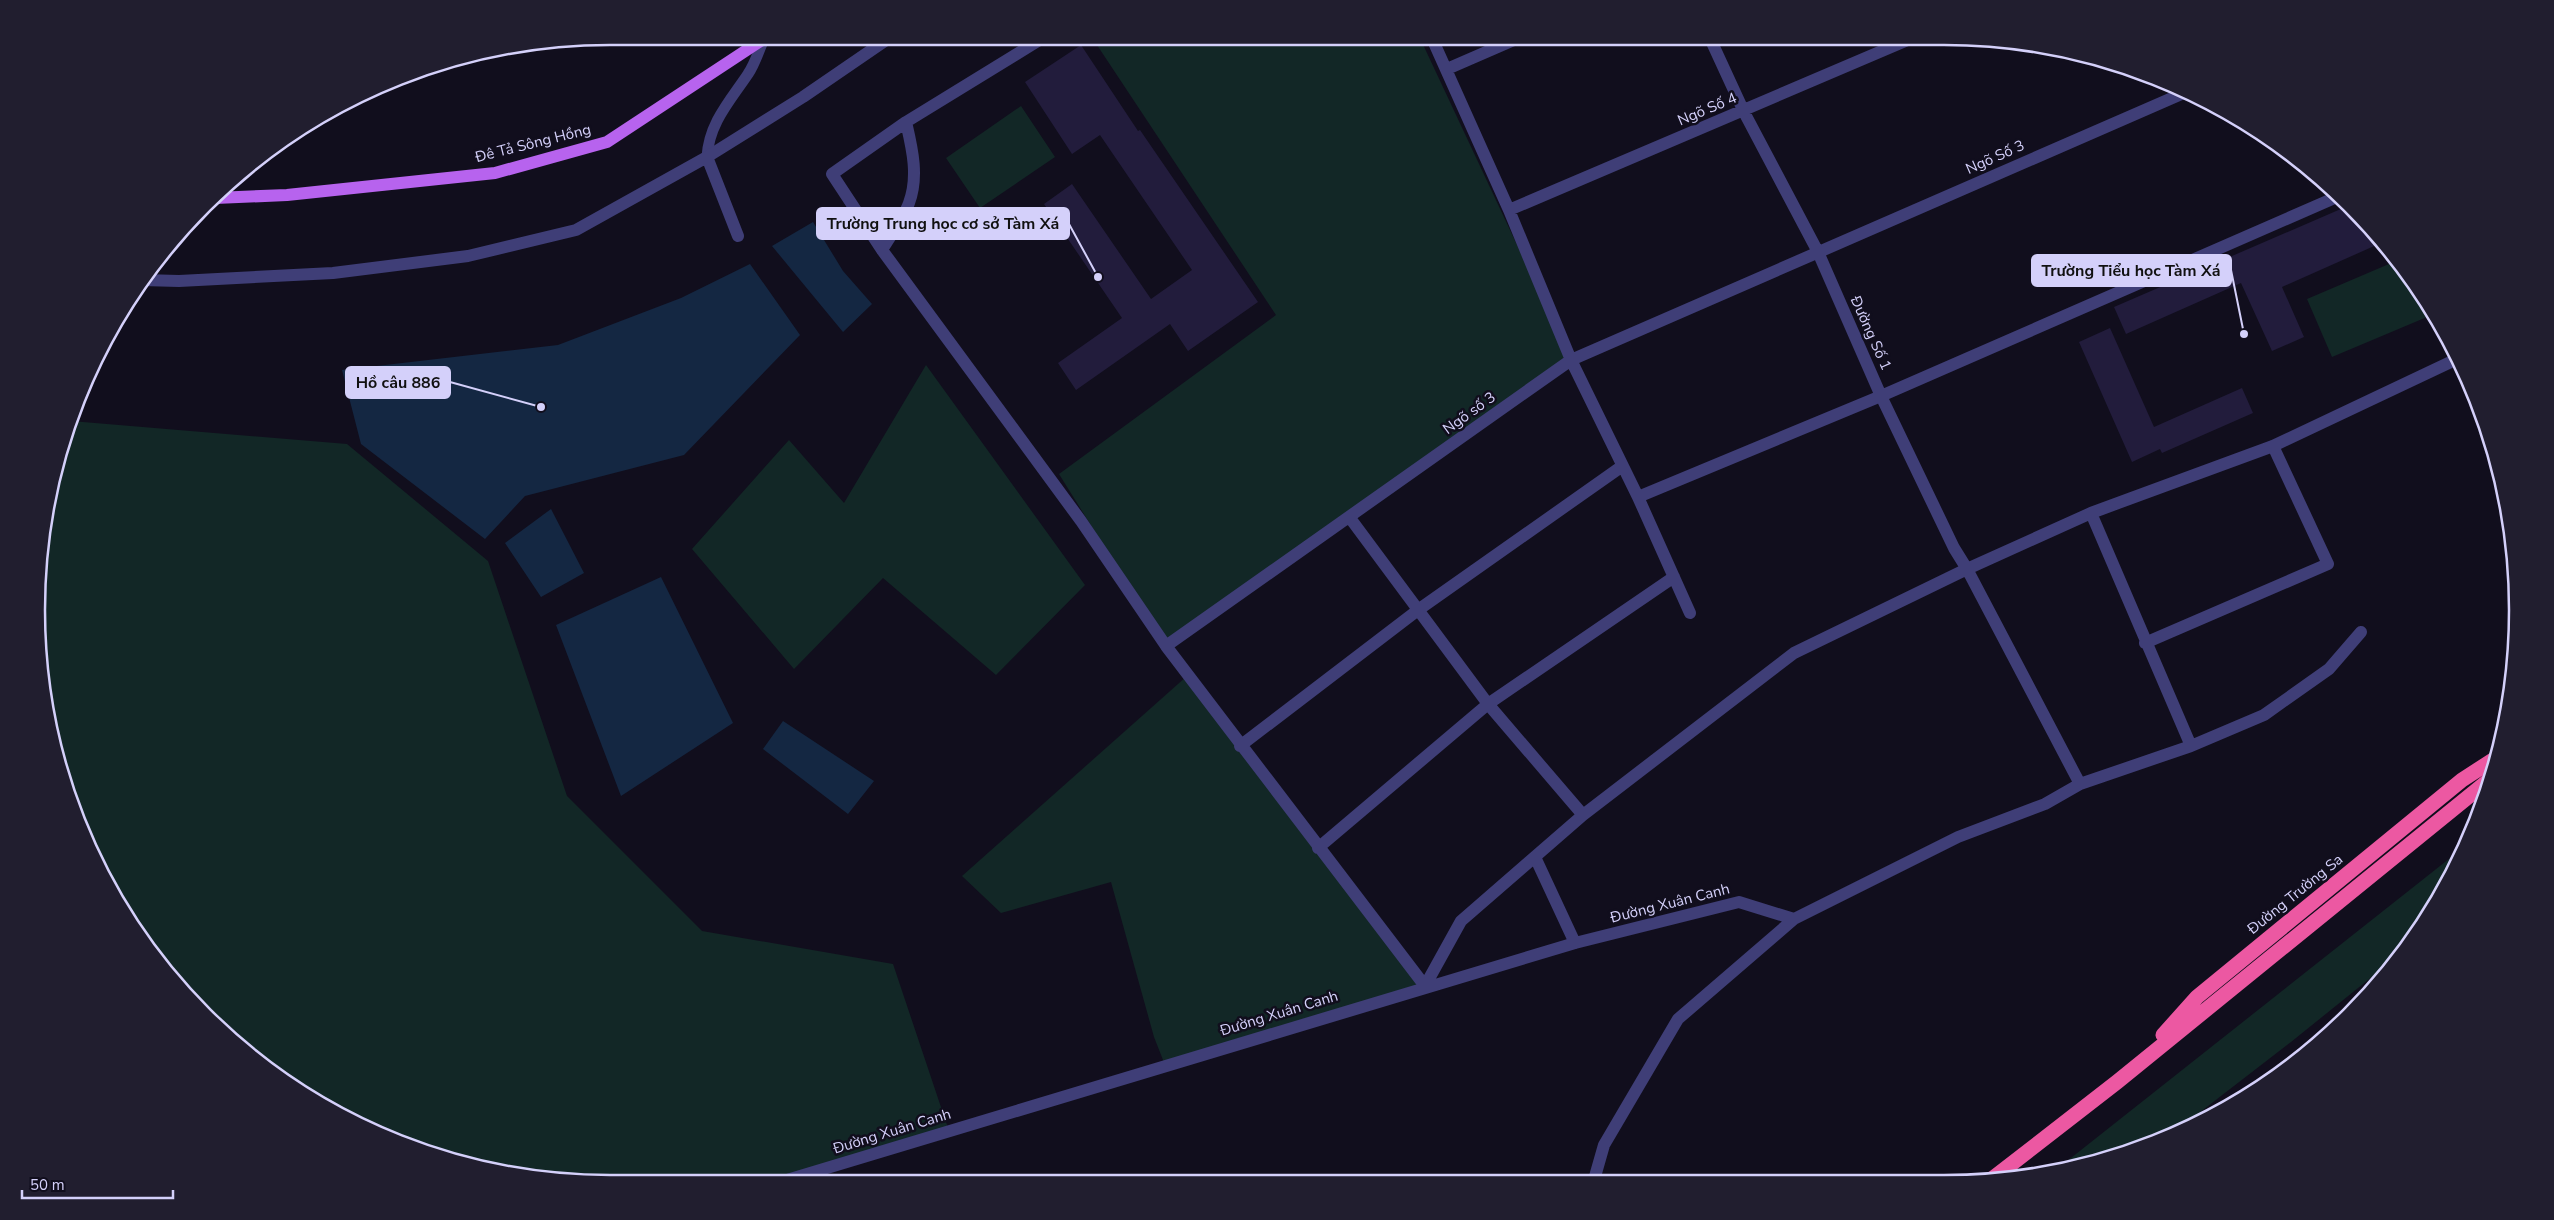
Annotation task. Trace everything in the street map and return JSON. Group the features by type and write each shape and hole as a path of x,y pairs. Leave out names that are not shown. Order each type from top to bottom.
{"highway":[{"name":"Đường Trường Sa","path":"2130,1071 2197,996 2462,780 2488,763"},
{"name":"Đường Trường Sa","path":"2001,1172 2130,1071 2481,787"}],"main road":[{"name":"Đê Tả Sông Hồng","path":"223,198 287,196 495,173 607,142 754,45"}],"street":[{"path":"152,280 179,281 333,274 468,256 576,230 707,157 803,97 879,45"},
{"path":"1031,45 906,122 832,174 882,250 1081,521 1166,646 1240,746 1425,986 1461,921 1583,815 1794,653 1967,569 2091,513 2273,446 2452,362"},
{"path":"1435,45 1509,210 1571,360 1621,467 1638,497 1690,613"},
{"path":"1446,69 1502,45"},
{"name":"Đường Số 1","path":"1713,45 1744,112 1818,252 1881,396 1954,548 1967,569 2080,784"},
{"name":"Ngõ Số 4","path":"1509,210 1744,112 1897,45"},
{"name":"Ngõ Số 3","path":"1818,252 2177,96"},
{"path":"882,250 909,202 914,179 914,158 906,122"},
{"path":"707,157 738,236"},
{"path":"1638,497 1881,396 2332,199"},
{"name":"Ngõ số 3","path":"1166,646 1350,518 1571,360 1818,252"},
{"path":"2145,643 2328,564 2273,446"},
{"path":"1240,746 1418,610 1621,467"},
{"path":"2091,513 2145,643 2191,746"},
{"path":"1350,518 1488,704 1583,815"},
{"path":"1318,848 1488,704 1674,577"},
{"path":"1595,1175 1604,1145 1678,1019 1794,919 1958,837 2045,804 2080,784 2191,746 2264,715 2329,669 2361,632"},
{"path":"1535,857 1575,943"},
{"name":"Đường Xuân Canh","path":"803,1175 1425,986 1575,943 1739,902 1794,919"}],"lane":[{"path":"707,157 708,139 725,104 749,73 762,45"}],"green space":[{"path":"1097,45 1423,45 1571,360 1166,646 1059,474 1276,315"},
{"path":"1021,106 1055,157 980,208 946,158"},
{"path":"2390,264 2414,296 2427,317 2332,357 2307,299"},
{"path":"926,365 1085,585 996,675 883,578 794,669 692,549 789,440 844,503"},
{"path":"77,422 347,444 488,561 567,796 702,931 893,964 949,1131 803,1175 610,1175 536,1170 464,1156 428,1145 360,1117 296,1080 237,1035 185,983 140,924 103,860 75,792 64,756 50,684 46,647 46,573 56,500 64,464"},
{"path":"1187,676 1425,986 1165,1065 1154,1037 1111,882 1001,913 962,876"},
{"path":"2453,856 2414,924 2377,972 2291,1042 2194,1117 2126,1145 2067,1161"}],"water":[{"path":"813,222 843,271 872,304 843,332 772,246"},
{"path":"750,264 800,335 684,455 525,496 485,539 361,444 342,370 558,345 681,298"},
{"path":"551,509 584,573 541,597 505,543"},
{"path":"661,577 733,723 621,796 556,625"},
{"path":"783,721 874,781 848,814 763,749"}],"building":[{"path":"1081,45 1138,131 1140,130 1258,302 1188,351 1170,324 1076,390 1058,363 1122,318 1044,204 1072,184 1151,299 1192,270 1100,135 1072,154 1025,82"},
{"path":"2342,208 2376,245 2282,287 2304,337 2272,351 2241,283 2126,334 2114,307"},
{"path":"2110,328 2154,427 2242,388 2253,413 2162,453 2160,449 2132,462 2079,342"}],"place":[{"name":"Trường Trung học cơ sở Tàm Xá","path":"1098,277"},
{"name":"Trường Tiểu học Tàm Xá","path":"2244,334"},
{"name":"Hồ câu 886","path":"541,407"}]}
